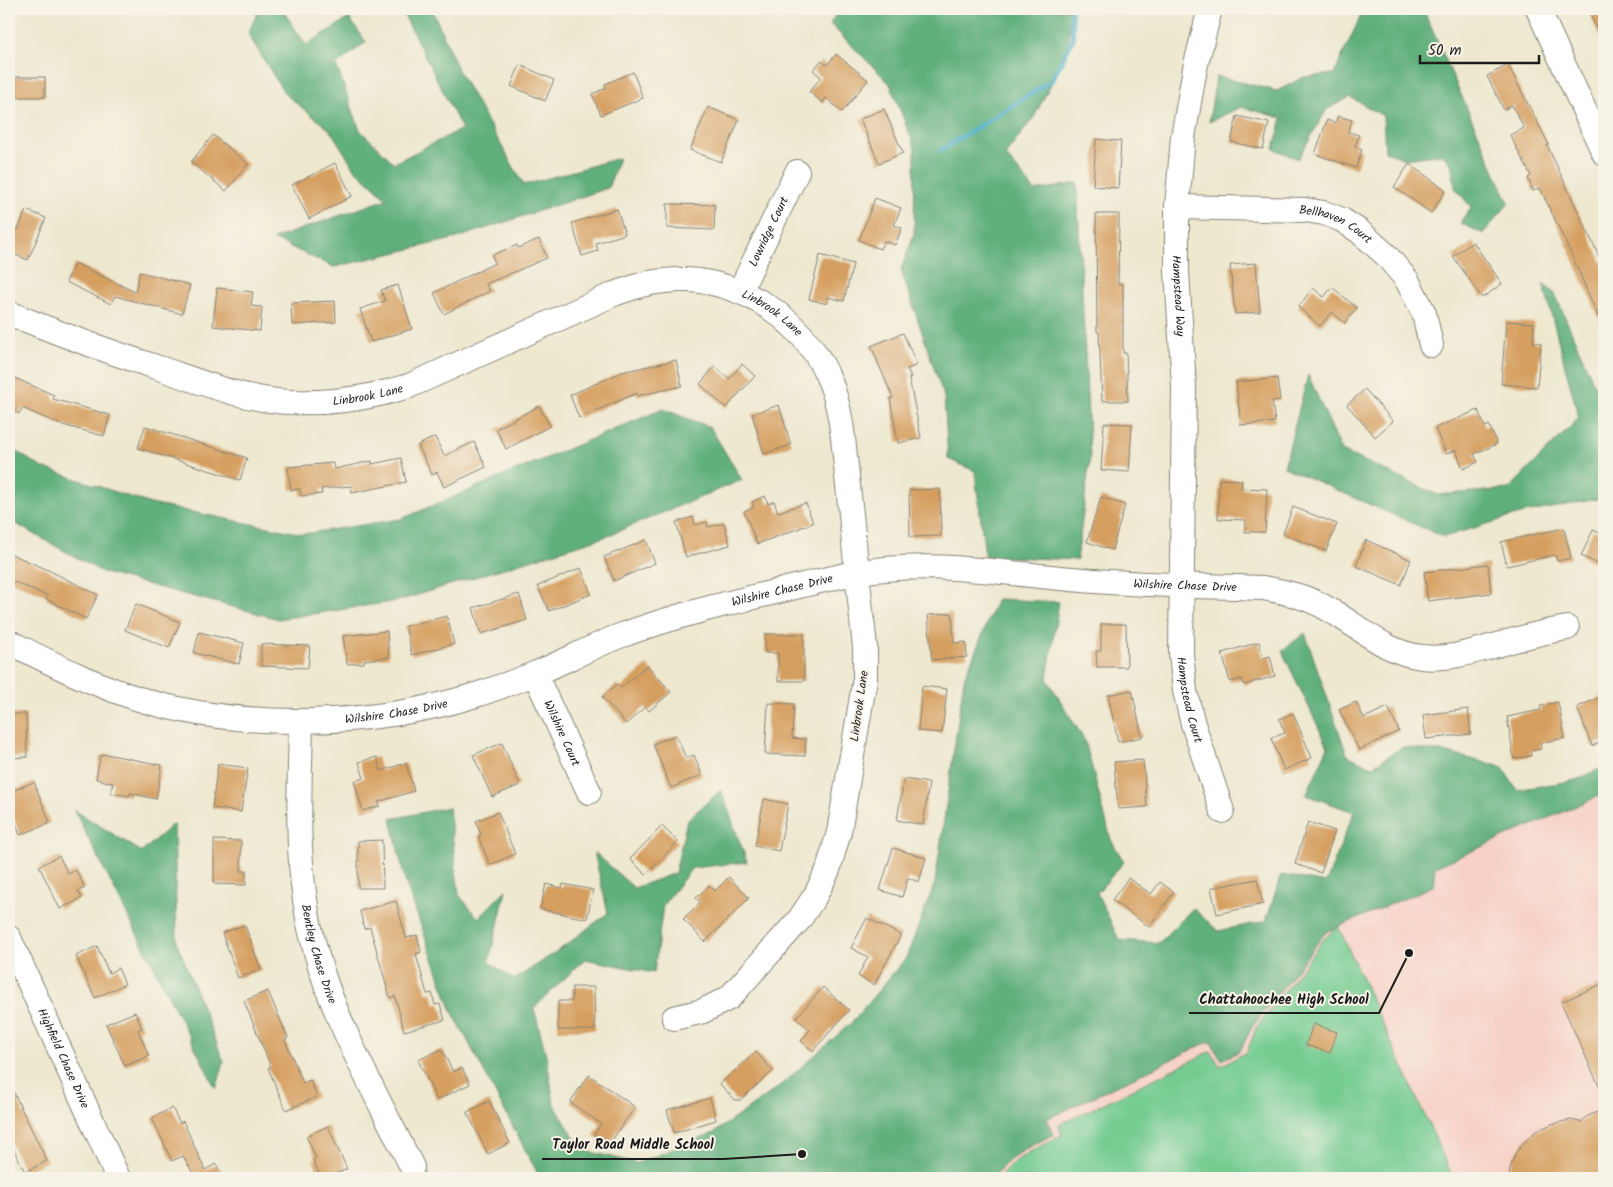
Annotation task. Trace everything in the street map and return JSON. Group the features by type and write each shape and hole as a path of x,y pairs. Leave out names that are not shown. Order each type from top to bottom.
{"street":[{"name":"Hampstead Way","path":"1183,585 1184,387 1177,271 1177,207 1182,137 1194,68 1210,9"},
{"path":"1538,9 1604,152"},
{"name":"Lowridge Court","path":"740,291 798,172"},
{"name":"Bellhaven Court","path":"1177,207 1305,210 1324,213 1342,220 1359,231 1386,255 1407,280 1424,313 1431,345"},
{"name":"Linbrook Lane","path":"9,313 62,335 222,390 258,398 290,402 347,401 379,395 409,386 614,294 640,285 666,280 691,280 716,284 740,291 768,306 793,326 814,352 830,379 841,420 865,648 865,679 839,832 828,870 815,896 799,920 729,998 703,1011 674,1018"},
{"name":"Wilshire Chase Drive","path":"9,642 72,674 139,699 220,716 301,722 358,719 416,710 477,695 535,674 612,639 665,620 711,607 857,573 904,568 951,568 1084,580 1263,588 1290,592 1328,608 1385,646 1402,653 1422,657 1441,658 1459,656 1543,632 1567,628"},
{"name":"Hampstead Court","path":"1183,585 1181,654 1185,691 1192,724 1222,811"},
{"name":"Wilshire Court","path":"535,674 589,792"},
{"name":"Bentley Chase Drive","path":"301,722 300,857 305,901 313,944 339,1020 412,1166"},
{"name":"Highfield Chase Drive","path":"9,938 118,1178"}],"shaded area":[{"path":"1604,777 1604,1178 720,1178"}],"green space":[{"path":"259,9 282,9 306,45 349,18 366,42 336,65 360,130 394,163 462,129 401,9 432,9 459,72 524,185 619,158 608,188 457,238 334,267 273,239 387,199 355,169 330,130 285,94 248,34"},
{"path":"839,9 1070,9 1068,51 1034,117 1005,155 1035,191 1077,183 1090,458 1077,560 985,556 975,471 948,459 944,397 901,270 914,234 915,148 890,84 830,24"},
{"path":"1364,9 1423,9 1509,203 1483,234 1461,223 1471,207 1455,188 1452,166 1443,154 1405,159 1385,151 1383,116 1350,97 1327,109 1298,159 1274,149 1282,118 1241,107 1209,122 1216,76 1277,91 1304,77 1334,74"},
{"path":"1543,283 1555,294 1604,407 1604,500 1602,498 1520,514 1444,537 1284,467 1308,375 1342,451 1438,495 1509,489 1579,418"},
{"path":"663,409 710,427 742,480 604,537 398,601 279,619 104,573 9,520 9,447 41,467 151,504 303,534 401,519"},
{"path":"997,599 1059,602 1047,679 1085,741 1111,840 1124,862 1097,893 1119,940 1159,943 1193,908 1218,931 1266,921 1281,875 1326,883 1354,812 1306,795 1328,747 1282,651 1305,633 1347,755 1372,767 1402,747 1444,752 1502,767 1517,790 1576,780 1604,767 1604,794 1435,867 1433,886 1326,932 1252,1027 1240,1051 1222,1060 1210,1041 1047,1119 1053,1135 1013,1158 993,1178 540,1178 452,1011 406,884 391,819 449,807 459,895 478,918 506,890 489,962 514,980 562,948 608,913 594,852 634,888 675,873 687,820 721,790 747,862 692,868 663,905 654,973 585,959 534,1008 547,1059 554,1104 582,1150 637,1163 714,1133 780,1086 851,1023 906,958 935,883 964,679"},
{"path":"74,810 142,852 174,823 177,943 224,1062 216,1089"},
{"path":"1338,926 1451,1173 1437,1178 999,1178 1004,1171 1019,1159 1062,1135 1059,1125 1211,1051 1220,1066 1247,1052 1256,1028 1324,939"}],"building":[{"path":"1588,9 1604,9 1604,48"},
{"path":"836,54 868,80 842,112 826,98 823,103 809,92 821,77 813,70 821,61 827,65"},
{"path":"520,65 554,80 545,101 511,86"},
{"path":"1508,65 1549,145 1547,145 1604,267 1604,330 1540,188 1533,191 1528,178 1531,176 1510,135 1524,128 1512,105 1504,110 1487,76"},
{"path":"633,72 643,98 601,115 592,94 606,88 605,84"},
{"path":"9,77 45,77 45,97 9,97"},
{"path":"708,107 739,120 721,162 690,150"},
{"path":"884,109 903,153 879,163 860,119"},
{"path":"1237,116 1269,123 1263,149 1231,142"},
{"path":"1338,116 1352,120 1348,132 1359,135 1355,147 1362,150 1356,168 1315,154 1327,120 1335,123"},
{"path":"213,135 248,164 226,191 191,162"},
{"path":"1096,139 1121,141 1118,188 1093,186"},
{"path":"335,163 352,196 309,219 292,185"},
{"path":"1409,164 1446,190 1431,213 1394,187"},
{"path":"875,198 901,208 894,225 902,228 895,245 884,241 880,249 859,240"},
{"path":"667,204 715,205 714,230 667,228"},
{"path":"617,209 625,234 596,243 598,251 582,256 572,223"},
{"path":"26,210 46,218 28,260 9,252 9,226 18,230"},
{"path":"1096,214 1119,214 1118,284 1123,284 1123,353 1126,353 1128,401 1102,401 1099,332 1097,332"},
{"path":"539,239 547,258 486,284 490,291 444,314 434,293 495,263 492,255 517,245 518,248"},
{"path":"1473,242 1502,284 1482,298 1453,256"},
{"path":"820,255 853,264 844,301 828,297 827,304 809,299"},
{"path":"75,263 135,292 140,272 190,285 182,314 115,296 111,304 66,282"},
{"path":"1256,263 1260,312 1235,314 1230,265"},
{"path":"398,285 412,329 371,342 360,309 385,301 381,290"},
{"path":"1332,287 1357,308 1345,323 1332,312 1320,326 1298,307 1313,288 1324,297"},
{"path":"217,288 253,292 251,306 262,307 260,331 213,326"},
{"path":"335,301 336,322 292,325 291,303"},
{"path":"1506,321 1534,323 1533,342 1541,343 1537,387 1501,384"},
{"path":"903,333 917,365 907,369 911,377 909,378 921,438 898,443 890,398 893,398 871,346"},
{"path":"676,360 682,386 637,396 637,393 579,418 570,395 622,372"},
{"path":"742,364 755,376 726,408 700,384 715,366 729,379"},
{"path":"12,377 54,395 53,399 110,415 104,436 59,424 22,408 19,414 9,409 9,386"},
{"path":"1277,378 1280,400 1272,401 1275,422 1241,425 1236,382"},
{"path":"1365,389 1393,421 1375,437 1347,405"},
{"path":"779,405 791,445 764,454 752,414"},
{"path":"539,406 550,426 506,449 496,429"},
{"path":"1478,410 1485,427 1489,425 1497,444 1474,454 1478,462 1463,469 1456,450 1446,454 1435,428"},
{"path":"1104,423 1132,424 1129,472 1101,470"},
{"path":"145,426 247,458 240,480 138,448"},
{"path":"435,437 444,456 474,442 486,467 444,487 437,472 432,475 418,445"},
{"path":"401,458 406,482 352,493 351,486 321,489 322,494 301,496 300,489 291,490 288,467 333,463 334,469 372,461 372,464"},
{"path":"1219,479 1242,480 1241,488 1267,489 1265,532 1245,532 1246,520 1218,519"},
{"path":"940,489 941,536 910,537 909,490"},
{"path":"765,496 768,504 774,501 778,512 806,503 813,523 757,544 744,511 754,507 752,502"},
{"path":"1101,497 1125,505 1112,550 1087,542"},
{"path":"1293,507 1337,524 1326,551 1283,534"},
{"path":"693,517 695,525 707,522 708,527 724,523 730,545 686,557 676,522"},
{"path":"1564,528 1571,558 1557,561 1555,555 1507,566 1501,542"},
{"path":"1593,530 1604,535 1604,567 1581,556"},
{"path":"646,540 655,563 614,581 604,557"},
{"path":"1366,540 1411,560 1401,585 1356,566"},
{"path":"9,553 98,595 86,619 46,599 48,596 9,580"},
{"path":"1488,564 1491,593 1428,601 1424,572"},
{"path":"581,568 591,594 549,611 538,586"},
{"path":"519,594 527,620 481,634 473,608"},
{"path":"136,604 180,622 169,648 125,630"},
{"path":"952,613 954,643 966,642 967,657 932,660 928,615"},
{"path":"447,616 454,644 412,655 405,626"},
{"path":"1101,624 1126,624 1127,667 1097,667 1096,651 1101,651"},
{"path":"387,631 389,657 364,660 364,663 347,664 343,636"},
{"path":"199,632 244,643 239,664 194,653"},
{"path":"765,634 804,634 804,681 778,681 778,653 765,653"},
{"path":"1259,642 1263,658 1270,656 1275,676 1244,685 1242,679 1230,682 1222,653"},
{"path":"261,644 310,646 308,668 261,666"},
{"path":"647,665 671,692 649,711 645,707 626,724 602,697 617,684 621,688"},
{"path":"922,686 947,689 942,733 918,731"},
{"path":"1132,690 1142,737 1118,742 1108,695"},
{"path":"1604,696 1604,741 1592,746 1577,707"},
{"path":"1356,702 1364,718 1388,707 1399,731 1359,750 1339,710"},
{"path":"1558,702 1565,738 1540,743 1541,749 1530,751 1531,756 1514,759 1507,717 1541,710 1540,706"},
{"path":"768,703 794,704 792,738 806,739 805,756 765,754"},
{"path":"1468,709 1471,734 1426,739 1423,715"},
{"path":"1293,713 1312,758 1284,770 1271,738 1285,733 1279,719"},
{"path":"9,714 26,714 27,757 9,758"},
{"path":"676,735 686,758 694,755 702,775 671,788 653,744"},
{"path":"502,743 520,785 492,797 473,755"},
{"path":"106,754 162,765 156,799 130,793 129,796 111,793 113,783 96,779 100,756"},
{"path":"377,757 381,771 406,763 414,791 378,802 380,806 363,811 354,781 364,778 359,762"},
{"path":"1143,760 1147,807 1118,809 1114,762"},
{"path":"218,764 248,768 241,812 212,808"},
{"path":"904,779 929,783 923,825 897,820"},
{"path":"34,782 50,823 20,835 9,806 9,792"},
{"path":"764,799 788,804 779,851 755,846"},
{"path":"498,812 515,854 490,865 478,836 481,835 476,821"},
{"path":"1308,822 1335,831 1321,873 1295,864"},
{"path":"662,826 678,842 646,875 630,859"},
{"path":"214,840 241,841 241,871 246,871 246,885 214,884"},
{"path":"382,840 383,888 358,888 358,841"},
{"path":"893,848 926,858 919,882 908,878 902,897 880,890"},
{"path":"59,856 68,874 76,870 85,888 78,891 82,898 60,909 39,866"},
{"path":"729,877 749,898 705,942 683,919 700,902 696,898 709,885 715,891"},
{"path":"1128,878 1151,894 1160,882 1174,892 1149,927 1112,900"},
{"path":"1257,879 1263,904 1217,914 1211,888"},
{"path":"546,884 562,888 563,884 593,890 587,919 540,909"},
{"path":"396,901 406,938 417,935 421,952 416,954 427,994 432,993 435,1005 440,1004 445,1020 404,1031 395,996 390,998 370,927 364,929 360,911"},
{"path":"867,918 901,935 874,985 858,976 868,957 851,948"},
{"path":"245,925 261,970 238,978 222,933"},
{"path":"97,946 109,973 118,968 125,984 95,998 76,956"},
{"path":"1604,983 1604,1097 1561,1002"},
{"path":"572,987 594,987 595,1030 558,1030 558,1001 572,1001"},
{"path":"823,987 849,1010 813,1051 801,1041 810,1030 796,1018"},
{"path":"268,991 288,1038 285,1040 303,1083 310,1080 317,1097 286,1110 268,1068 271,1067 244,1001"},
{"path":"135,1012 142,1028 138,1030 149,1056 125,1066 106,1024"},
{"path":"1313,1024 1337,1032 1330,1053 1306,1045"},
{"path":"442,1049 453,1072 462,1068 470,1084 437,1100 418,1060"},
{"path":"756,1052 773,1071 740,1100 735,1100 720,1084"},
{"path":"589,1075 635,1107 608,1146 594,1135 601,1124 570,1102"},
{"path":"9,1083 47,1161 25,1172 9,1140"},
{"path":"710,1098 716,1120 674,1133 667,1110"},
{"path":"489,1101 510,1143 488,1154 467,1112"},
{"path":"172,1108 180,1123 183,1121 205,1170 216,1164 224,1178 188,1178 194,1175 183,1156 172,1161 152,1118"},
{"path":"1604,1109 1604,1178 1509,1178 1515,1154 1536,1131 1552,1124 1570,1120 1581,1122 1588,1116"},
{"path":"328,1126 347,1169 327,1178 321,1178 313,1160 316,1158 306,1136"}],"waterway":[{"path":"940,151 1051,81 1073,39 1071,9"}],"place":[{"name":"Chattahoochee High School","path":"1409,953"},
{"name":"Taylor Road Middle School","path":"802,1154"}]}
